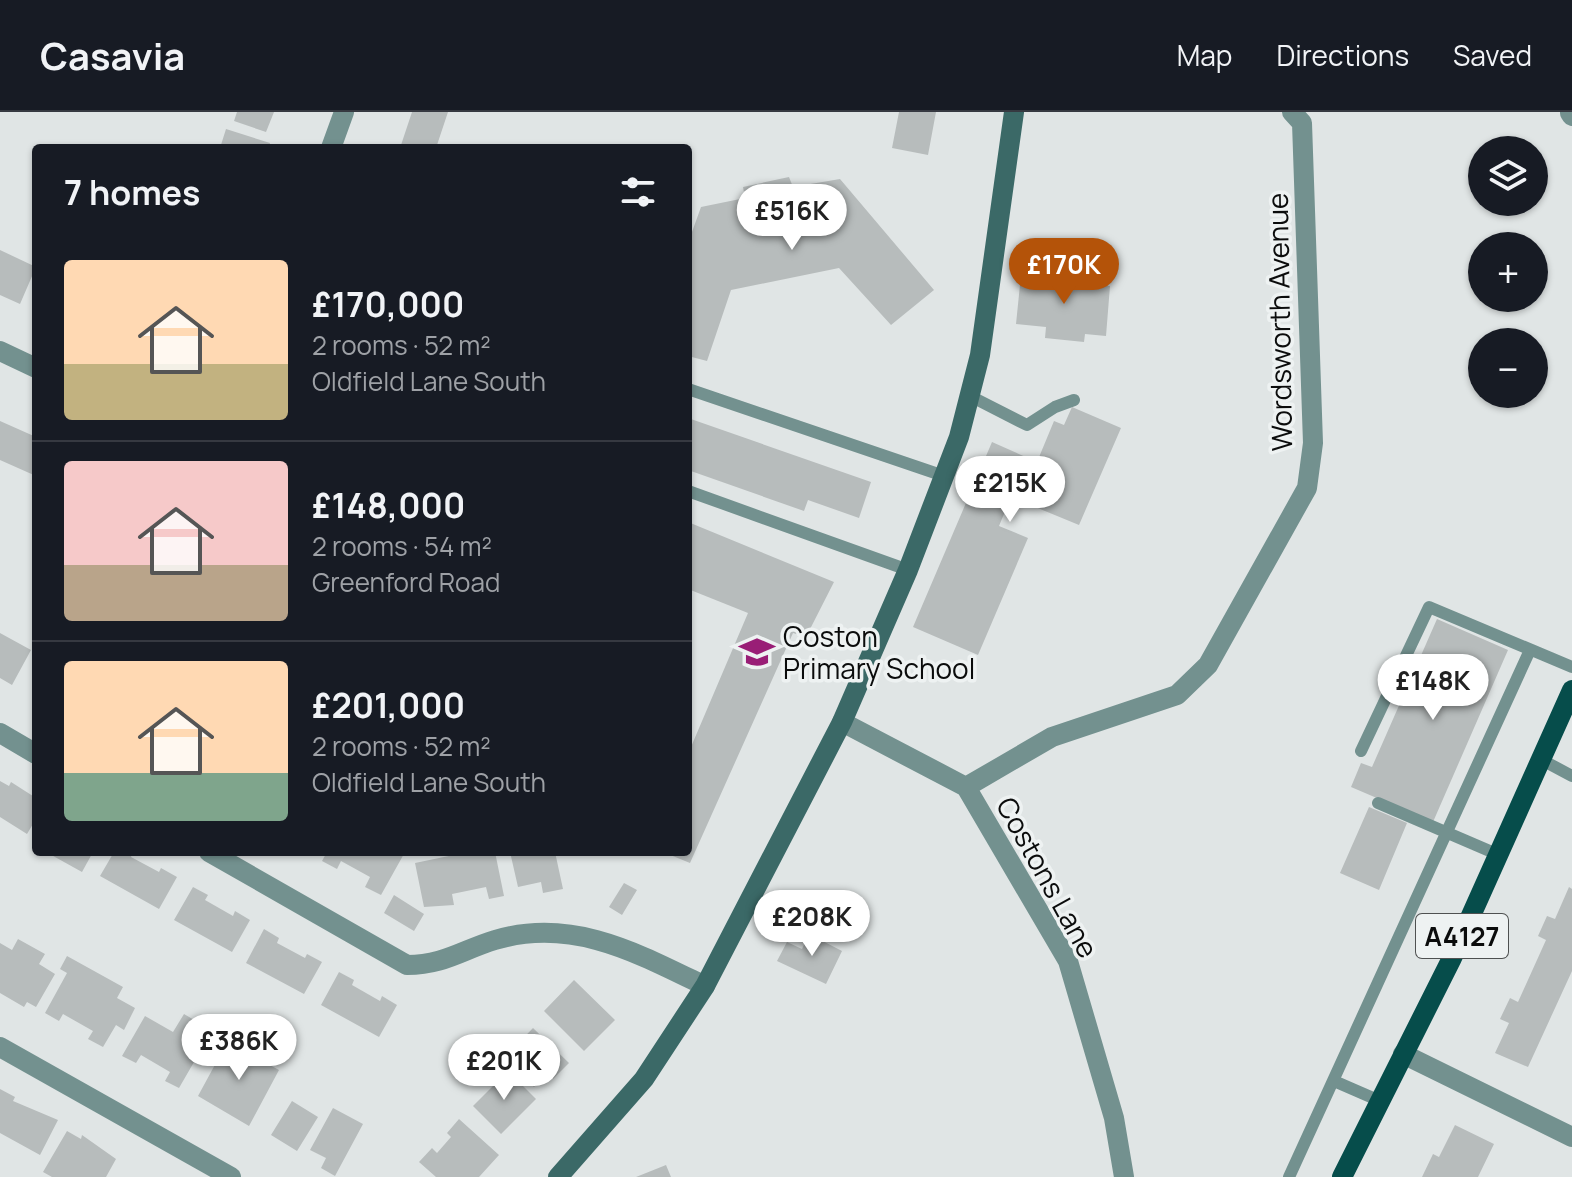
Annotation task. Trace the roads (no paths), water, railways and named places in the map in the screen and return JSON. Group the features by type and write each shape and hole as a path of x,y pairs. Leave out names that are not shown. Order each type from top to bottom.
{"main road":[{"name":"A4127","path":"1342,1177 1499,855 1572,690"}],"street":[{"path":"332,144 344,112"},
{"path":"558,1177 644,1079 705,986 842,722 908,570 944,476 980,355 1014,112"},
{"name":"Wordsworth Avenue","path":"966,787 1052,737 1177,695 1208,665 1307,488 1313,443 1302,123 1292,112"},
{"path":"0,351 32,366"},
{"name":"Costons Lane","path":"842,722 966,787 1068,961 1114,1118 1124,1177"},
{"path":"0,733 32,752"},
{"path":"216,856 407,965 434,965 496,940 562,931 620,944 705,986"},
{"path":"0,1047 231,1177"},
{"path":"1403,1054 1572,1137"}],"lane":[{"path":"692,390 944,476"},
{"path":"970,396 1027,425 1074,400"},
{"path":"692,492 908,570"},
{"path":"1361,751 1429,607 1572,667"},
{"path":"1289,1177 1530,650"},
{"path":"1542,760 1572,776"},
{"path":"1378,803 1499,855"},
{"path":"1334,1081 1380,1101"}],"place":[{"name":"Coston Primary School","path":"757,652"}]}
